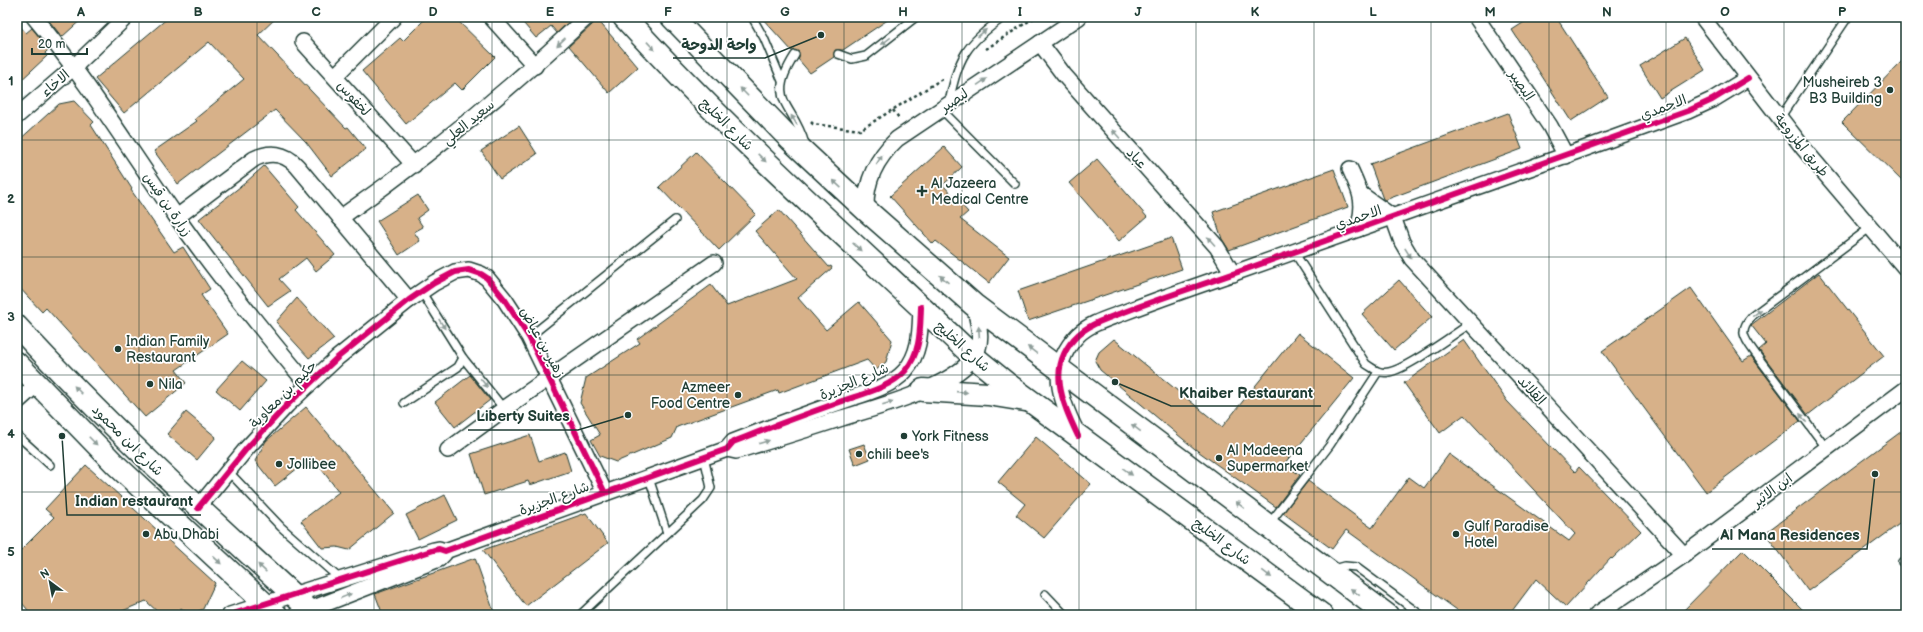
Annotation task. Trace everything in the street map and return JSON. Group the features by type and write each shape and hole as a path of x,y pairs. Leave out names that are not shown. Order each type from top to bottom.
{"main road":[{"name":"شارع الخليج","path":"624,17 741,139 974,357 1030,401 1322,615"},
{"path":"672,17 808,156 866,210 974,305 1387,615"},
{"path":"923,390 988,394 1030,401"}],"street":[{"name":"زرارة بن قيس","path":"34,17 74,67 177,217 240,302 308,385"},
{"name":"الاخاء","path":"19,111 74,67 126,17"},
{"name":"لخفوس","path":"394,17 335,76 414,165"},
{"path":"491,17 535,66"},
{"name":"سعيد العلي","path":"340,218 414,165 488,107 535,66 587,17"},
{"path":"687,17 703,50"},
{"name":"لبصير","path":"866,210 867,187 870,175 881,155 897,139 1079,17"},
{"name":"البصير","path":"1476,17 1550,126 1566,156"},
{"name":"طريق المزروعة","path":"1702,17 1780,118 1906,269"},
{"path":"303,42 335,76"},
{"name":"عباد","path":"1040,43 1064,75 1219,250 1233,274"},
{"name":"الاحمدي","path":"1078,436 1061,395 1059,370 1063,357 1079,334 1093,326 1151,302 1566,156 1688,111 1712,100 1748,78"},
{"path":"177,217 254,159 267,154 274,154 292,161 409,300"},
{"path":"1350,169 1362,195 1362,213 1358,229"},
{"path":"1362,195 1393,217"},
{"name":"القلائد","path":"1393,217 1402,242 1412,259 1684,556"},
{"name":"زهير بن عياض","path":"448,450 504,409 714,263"},
{"name":"زهير بن عياض","path":"409,300 455,272 469,270 481,274 505,300 530,338 605,493"},
{"name":"حكيم بن معاوية","path":"198,508 228,470 308,385 343,353 409,300"},
{"path":"974,305 980,336 978,348 974,357"},
{"name":"شارع الجزيرة","path":"230,615 271,609 291,595 439,549 445,551 727,449 734,442 746,437 882,386 894,380 905,371 917,350 920,336 921,307"},
{"name":"شارع ابن محمود","path":"17,326 117,430 291,595 307,613"},
{"name":"شارع الجزيرة","path":"727,449 736,451 894,402 953,375 974,357"},
{"name":"شارع ابن محمود","path":"17,363 115,464 271,609"},
{"path":"17,402 37,384"},
{"name":"ابن الاثير","path":"1596,615 1684,556 1906,389"},
{"name":"شارع الجزيرة","path":"307,613 439,559 445,551"}],"lane":[{"path":"752,17 764,38 782,81"},
{"path":"838,54 852,59 866,56 916,17"},
{"path":"1004,17 976,38 968,48 957,69 945,106 1015,184"},
{"path":"1780,118 1848,17"},
{"path":"795,55 782,81 782,96 801,130 808,156"},
{"path":"530,338 676,220"},
{"path":"1827,449 1755,353 1745,338 1743,330 1746,323 1752,316 1870,227"},
{"path":"1294,252 1366,364 1378,372 1389,372 1416,359 1471,323"},
{"path":"409,300 463,358 504,409"},
{"path":"404,403 458,367 463,358"},
{"path":"1268,526 1330,445 1378,372"},
{"path":"17,435 50,465"},
{"path":"580,615 708,493 711,488 704,457"},
{"path":"228,470 282,527 340,580"},
{"path":"650,478 667,533"},
{"path":"1326,570 1345,566 1356,567 1421,615"},
{"path":"1045,594 1065,615"}],"path":[{"path":"808,119 813,124 860,130 957,69 1035,17"}],"building":[{"path":"46,17 84,17 62,37"},
{"path":"169,17 277,17 258,35 346,128 348,127 366,149 332,176 306,142 275,110 178,184 154,151 197,121 195,119 244,79 209,42 124,113 95,79"},
{"path":"427,17 454,17 495,57 462,90 455,83 406,124 362,71 400,38 403,41"},
{"path":"518,17 574,17 557,33 551,26 536,38"},
{"path":"761,17 892,17 843,50 835,50 834,57 810,73 798,59 799,52 795,50 792,51"},
{"path":"1532,17 1556,17 1608,97 1571,121 1512,30"},
{"path":"596,18 638,67 609,93 569,46 593,24"},
{"path":"17,23 26,33 32,28 49,49 45,53 47,56 17,84"},
{"path":"1685,38 1705,70 1660,98 1640,66"},
{"name":"Musheireb 3 B3 Building","path":"1906,57 1906,185 1842,122"},
{"path":"74,101 94,122 91,125 132,189 131,190 174,252 183,247 210,289 201,295 228,334 176,370 186,383 145,417 46,308 42,312 17,285 17,142 59,104"},
{"path":"1508,113 1522,149 1385,200 1383,199 1370,164"},
{"path":"519,126 537,154 500,179 481,151"},
{"name":"Al Jazeera Medical Centre","path":"944,147 962,167 943,185 968,212 960,219 1009,257 989,283 936,241 933,244 890,196"},
{"path":"696,152 756,214 719,250 659,187"},
{"path":"1097,159 1147,217 1119,241 1069,183"},
{"path":"264,166 299,207 296,210 335,255 316,271 306,258 279,279 290,291 268,306 199,219"},
{"path":"1334,169 1348,207 1229,250 1222,239 1213,212"},
{"path":"418,195 428,210 417,218 423,227 414,232 420,241 399,255 377,221"},
{"path":"779,210 829,267 831,266 832,268 798,298 826,330 859,302 892,340 886,362 876,370 867,360 779,393 778,390 677,427 672,438 616,462 600,456 591,440 600,435 580,403 586,378 640,343 637,339 711,285 727,306 797,279 755,231"},
{"path":"1171,238 1182,269 1028,321 1018,291"},
{"path":"1819,273 1884,356 1808,415 1759,350 1766,344 1751,325"},
{"path":"1399,280 1432,317 1394,350 1362,314"},
{"path":"1691,288 1743,361 1751,356 1800,421 1706,492 1602,351"},
{"path":"297,298 334,339 309,358 276,322"},
{"path":"1298,333 1354,378 1284,464 1300,475 1276,507 1195,449 1100,370 1095,361 1099,352 1114,339 1222,427"},
{"path":"1464,340 1507,401 1575,472 1579,467 1641,531 1612,559 1611,558 1566,607 1536,579 1509,615 1464,615 1346,530 1332,549 1283,513 1308,481 1372,528 1409,477 1424,488 1449,454 1569,541 1575,534 1464,415 1440,433 1404,383"},
{"path":"242,361 266,381 240,411 216,390"},
{"path":"470,375 490,400 455,427 435,402"},
{"path":"306,407 394,513 349,550 337,547 322,548 301,521 339,492 312,457 275,486 255,461 266,441"},
{"path":"186,412 216,437 197,460 167,434"},
{"path":"1906,428 1906,519 1808,591 1765,533"},
{"path":"530,435 539,461 565,452 571,471 530,485 528,481 484,495 471,454"},
{"path":"1036,437 1091,484 1044,538 1016,515 1025,504 998,482"},
{"name":"chili bee's","path":"864,444 870,459 855,465 849,449"},
{"path":"86,465 215,583 203,609 190,615 181,608 174,615 161,615 146,601 113,615 32,615 17,597 17,554 54,517 45,509"},
{"path":"445,495 457,520 418,539 406,515"},
{"path":"586,513 608,543 526,606 483,550"},
{"path":"1743,550 1808,615 1679,615"},
{"path":"475,558 495,615 383,615 375,594"}],"cycle path":[{"path":"1078,436 1062,397 1060,384 1062,358 1069,346 1079,334 1096,323 1688,111 1712,100 1748,78"},
{"path":"198,508 247,448 287,405 337,358 409,300 434,283 455,272 469,270 481,274 487,278 505,300 529,337 605,493"},
{"path":"230,615 434,550 439,549 445,551 727,449 733,442 882,387 905,371 914,356 919,340 921,307"}],"place":[{"name":"واحة الدوحة","path":"821,35"},
{"name":"Musheireb 3 B3 Building","path":"1890,90"},
{"name":"Al Jazeera Medical Centre","path":"922,191"},
{"name":"Indian Family Restaurant","path":"118,349"},
{"name":"Khaiber Restaurant","path":"1115,382"},
{"name":"Nila","path":"150,384"},
{"name":"Azmeer Food Centre","path":"738,395"},
{"name":"Liberty Suites","path":"628,415"},
{"name":"Indian restaurant","path":"62,436"},
{"name":"York Fitness","path":"904,436"},
{"name":"chili bee's","path":"859,454"},
{"name":"Al Madeena Supermarket","path":"1219,458"},
{"name":"Jollibee","path":"279,464"},
{"name":"Al Mana Residences","path":"1875,474"},
{"name":"Abu Dhabi","path":"146,534"},
{"name":"Gulf Paradise Hotel","path":"1456,534"}]}
